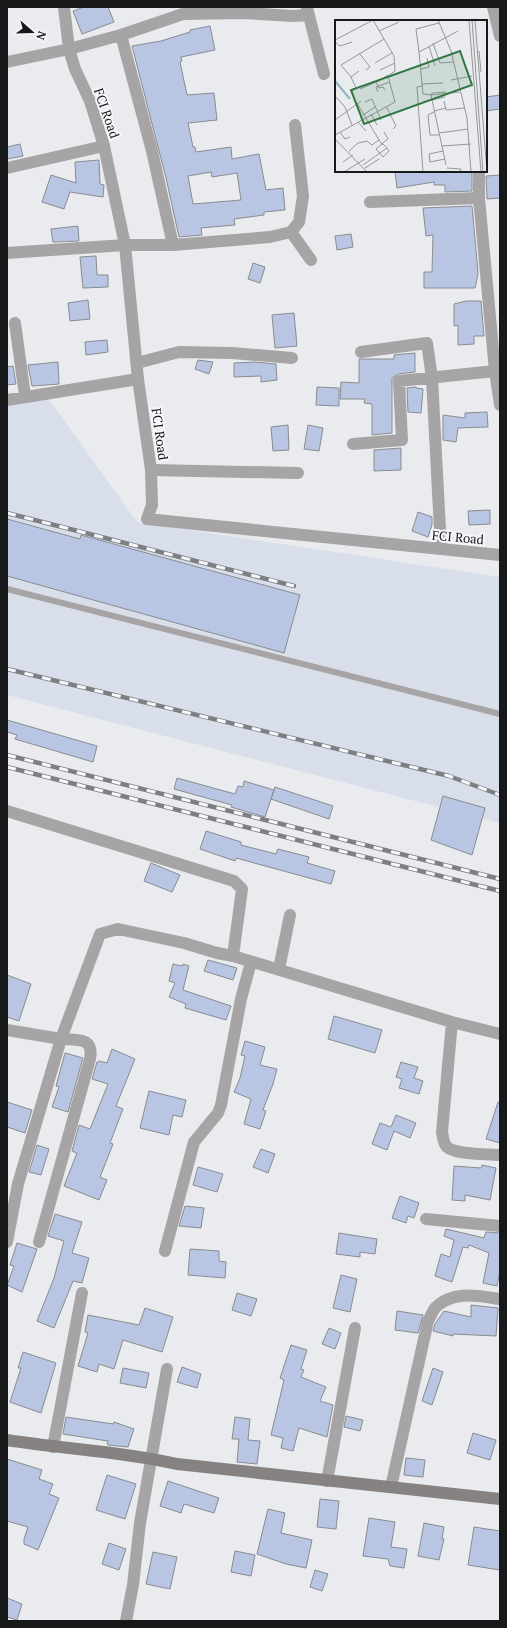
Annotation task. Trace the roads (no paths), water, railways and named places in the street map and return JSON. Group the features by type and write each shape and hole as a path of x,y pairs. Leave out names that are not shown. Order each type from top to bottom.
{"main road":[{"path":"7,1440 53,1447 152,1458 177,1464 500,1499"}],"street":[{"name":"FCI Road","path":"64,7 69,49 90,101 104,146 125,245 138,379 151,470 152,505 147,520 500,555"},
{"path":"493,7 500,36"},
{"path":"7,62 69,49 121,35 183,10 292,16 308,11 324,74"},
{"path":"121,35 152,151 173,245"},
{"path":"7,253 125,245 173,245 270,237 291,232 299,222 304,196 295,125"},
{"path":"7,168 104,146"},
{"path":"479,172 479,198 496,336 495,371 500,405"},
{"path":"370,202 479,198"},
{"path":"291,232 311,260"},
{"path":"15,323 25,396"},
{"path":"362,352 427,343 432,378 441,550"},
{"path":"137,363 179,352 232,353 292,358"},
{"path":"353,444 402,440 399,381 495,371"},
{"path":"7,400 138,379"},
{"path":"151,470 298,473"},
{"path":"7,811 234,881 242,889 233,956"},
{"path":"279,969 290,915"},
{"path":"7,1242 18,1184 61,1038 100,934 118,928 184,943 279,969 452,1022 500,1034"},
{"path":"164,1251 194,1142 215,1117 221,1104 241,999 251,962"},
{"path":"452,1022 442,1132 444,1142 448,1148 455,1151 500,1155"},
{"path":"7,1030 85,1041 89,1044 91,1053 39,1242"},
{"path":"426,1219 500,1226"},
{"path":"53,1447 82,1293"},
{"path":"391,1487 428,1321 436,1307 455,1296 466,1295 500,1299"},
{"path":"328,1481 355,1328"},
{"path":"126,1621 167,1369"}],"lane":[{"path":"7,589 500,714"}],"railway":[{"path":"7,513 294,586"},
{"path":"7,669 449,776 500,795"},
{"path":"7,755 500,879"},
{"path":"7,767 500,891"}]}
